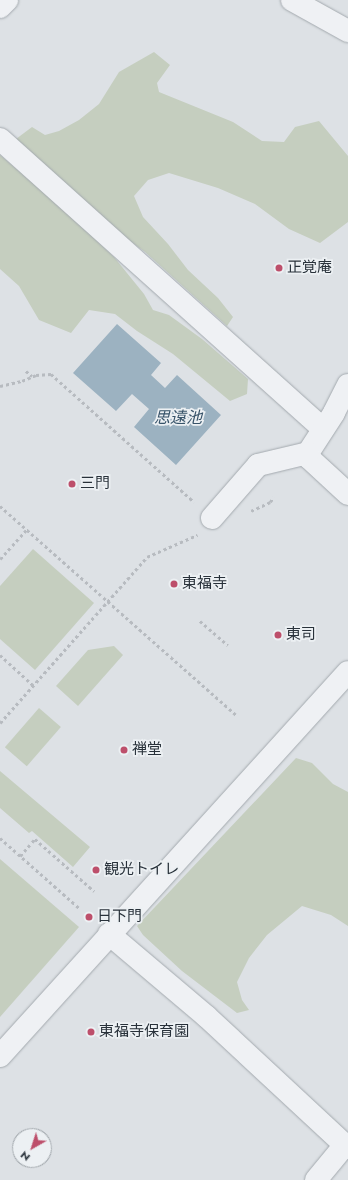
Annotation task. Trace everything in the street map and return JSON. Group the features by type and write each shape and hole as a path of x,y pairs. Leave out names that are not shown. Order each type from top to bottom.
{"street":[{"path":"0,7 7,0"},
{"path":"292,0 348,31"},
{"path":"0,139 323,429"},
{"path":"212,518 258,466 308,453 348,385"},
{"path":"308,453 309,458 348,494"},
{"path":"0,1056 348,672"},
{"path":"109,934 206,1016 346,1146 316,1180"}],"path":[{"path":"26,371 32,376"},
{"path":"0,386 22,381 32,376 51,374 212,518"},
{"path":"0,506 107,603 236,715"},
{"path":"0,559 26,530"},
{"path":"0,724 147,557"},
{"path":"200,621 228,645"},
{"path":"0,655 34,686"},
{"path":"0,838 79,908"},
{"path":"20,856 35,839 94,891"}],"green space":[{"path":"154,52 170,65 157,83 159,92 233,122 262,141 284,142 295,127 319,121 348,156 348,222 320,243 289,229 255,204 218,188 169,173 148,180 134,196 143,217 168,244 188,270 218,298 233,317 227,326 145,252 108,225 16,139 32,127 45,135 59,131 79,120 99,104 119,72"},
{"path":"0,155 58,204 114,257 144,294 153,310 169,315 202,339 248,379 247,394 230,401 173,354 137,331 115,314 89,310 71,333 39,320 19,286 0,269"},
{"path":"33,549 94,603 35,670 0,639 0,586"},
{"path":"114,646 123,655 78,706 56,686 88,650"},
{"path":"39,708 61,727 27,766 5,747"},
{"path":"296,758 312,763 333,784 348,792 348,926 331,915 302,906 267,935 249,958 237,982 242,1000 249,1010 237,1013 182,971 143,935 137,926"},
{"path":"0,771 90,847 73,867 32,831 29,833 0,808"},
{"path":"0,859 79,927 0,1017"}],"water":[{"name":"思遠池","path":"117,324 161,363 151,375 165,388 177,375 221,415 176,465 134,427 149,409 132,394 116,411 73,373"}],"place":[{"name":"正覚庵","path":"279,268"},
{"name":"三門","path":"72,484"},
{"name":"東福寺","path":"174,584"},
{"name":"東司","path":"278,635"},
{"name":"禅堂","path":"124,750"},
{"name":"観光トイレ","path":"96,870"},
{"name":"日下門","path":"89,917"},
{"name":"東福寺保育園","path":"91,1032"}]}
